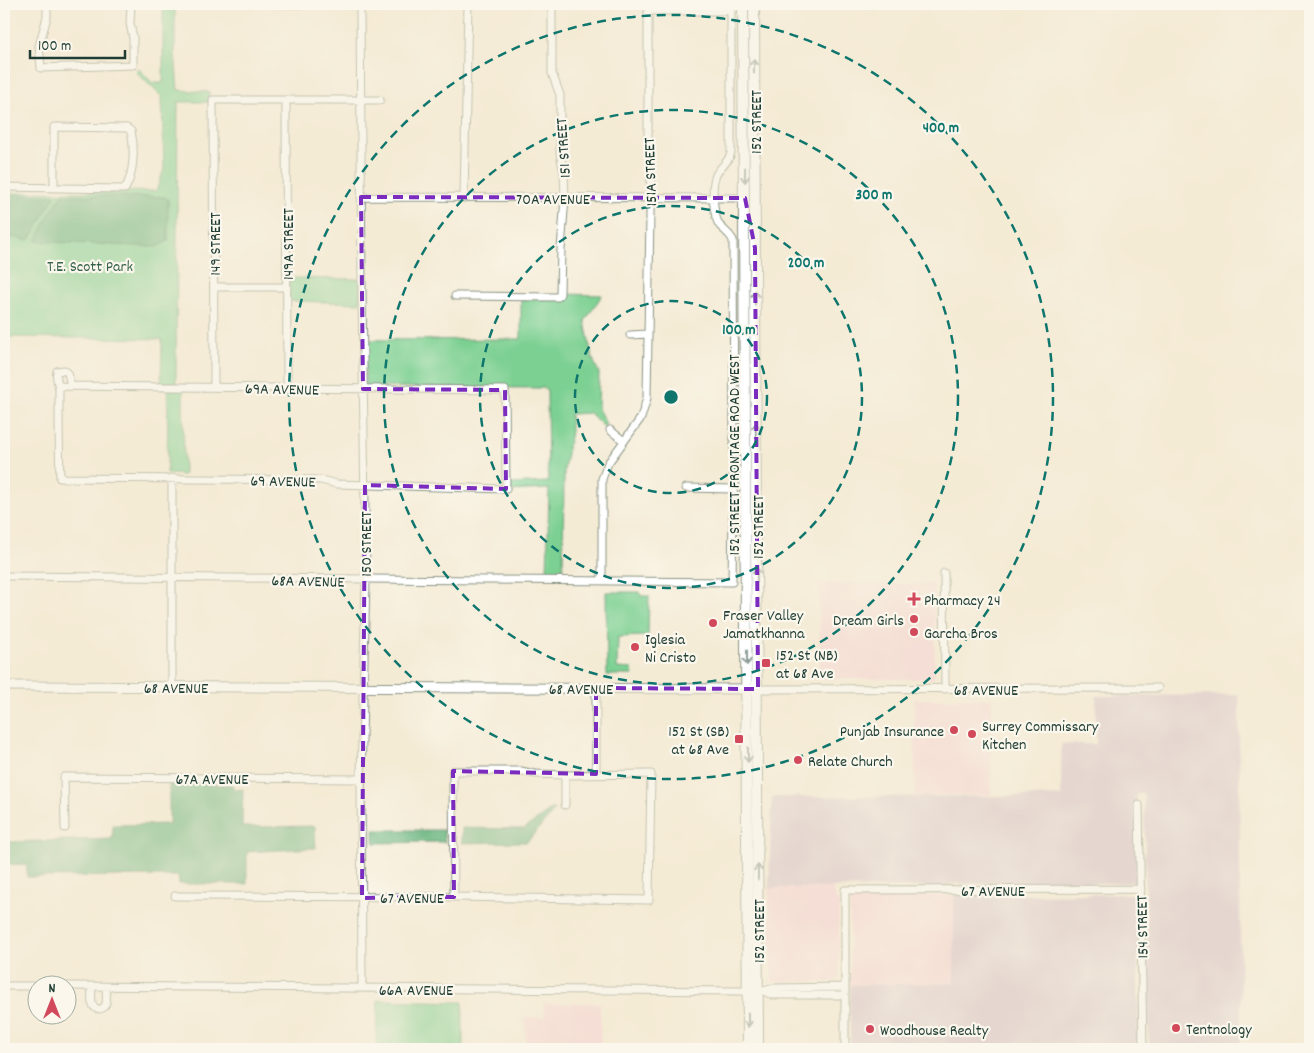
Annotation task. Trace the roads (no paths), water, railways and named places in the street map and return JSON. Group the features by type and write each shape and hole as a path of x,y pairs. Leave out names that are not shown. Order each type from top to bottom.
{"main road":[{"name":"152 STREET","path":"743,4 758,1049"},
{"name":"152 STREET","path":"753,689 754,4"},
{"path":"745,198 749,203 751,234 755,248"},
{"name":"152 STREET","path":"748,1049 757,991"}],"street":[{"path":"47,4 47,17 39,46 42,68 133,65 133,38 130,23 132,4"},
{"path":"277,4 359,4"},
{"name":"150 STREET","path":"359,4 366,580 361,779 362,988"},
{"path":"464,198 468,4"},
{"name":"151 STREET","path":"455,296 558,297 560,294 565,198 564,173 560,153 560,95 552,73 552,4"},
{"name":"152 STREET FRONTAGE ROAD WEST","path":"648,11 731,11 731,157 714,177 714,199 715,217 720,226 729,233 733,240 732,582"},
{"name":"151A STREET","path":"602,581 602,479 608,463 641,418 647,398 651,198 651,153 648,138 648,11"},
{"name":"149 STREET","path":"214,387 213,100 286,100"},
{"path":"286,100 380,100"},
{"name":"149A STREET","path":"286,100 287,388"},
{"path":"4,187 54,188 125,189 128,183 132,160 131,131 127,128 54,127 54,188"},
{"name":"70A AVENUE","path":"361,196 745,198"},
{"path":"214,287 287,287"},
{"path":"630,335 648,334"},
{"path":"60,386 56,374 58,371 64,370 69,375 71,386"},
{"name":"69A AVENUE","path":"60,386 505,390 506,489"},
{"name":"69 AVENUE","path":"60,386 58,433 60,478 320,480 337,484 365,486 506,489"},
{"path":"610,430 624,441"},
{"path":"172,478 172,687"},
{"path":"686,488 733,489"},
{"path":"944,573 945,689"},
{"name":"68A AVENUE","path":"4,576 732,582"},
{"name":"68 AVENUE","path":"4,686 753,689 1158,688"},
{"path":"454,897 453,771 521,771 536,774 565,775 596,774 596,688"},
{"name":"67 AVENUE","path":"175,896 649,900 651,774 596,774"},
{"path":"565,775 565,805"},
{"name":"67A AVENUE","path":"65,828 64,777 361,779"},
{"name":"154 STREET","path":"1139,805 1143,1049"},
{"name":"67 AVENUE","path":"845,991 846,890 1141,889"},
{"path":"4,986 28,986"},
{"name":"66A AVENUE","path":"78,986 757,991 772,995 845,991"},
{"path":"92,986 92,1004 94,1008 99,1009 103,1008 106,1004 106,987"},
{"path":"845,991 845,1049"}],"place":[{"name":"Pharmacy 24","path":"914,599"},
{"name":"Dream Girls","path":"914,619"},
{"name":"Fraser Valley Jamatkhanna","path":"713,623"},
{"name":"Garcha Bros","path":"914,632"},
{"name":"Iglesia Ni Cristo","path":"635,647"},
{"name":"152 St (NB) at 68 Ave","path":"766,663"},
{"name":"Punjab Insurance","path":"954,730"},
{"name":"Surrey Commissary Kitchen","path":"972,734"},
{"name":"152 St (SB) at 68 Ave","path":"739,739"},
{"name":"Relate Church","path":"798,760"},
{"name":"Tentnology","path":"1176,1028"},
{"name":"Woodhouse Realty","path":"870,1029"}],"park label":[{"name":"T.E. Scott Park","path":"90,265"}]}
